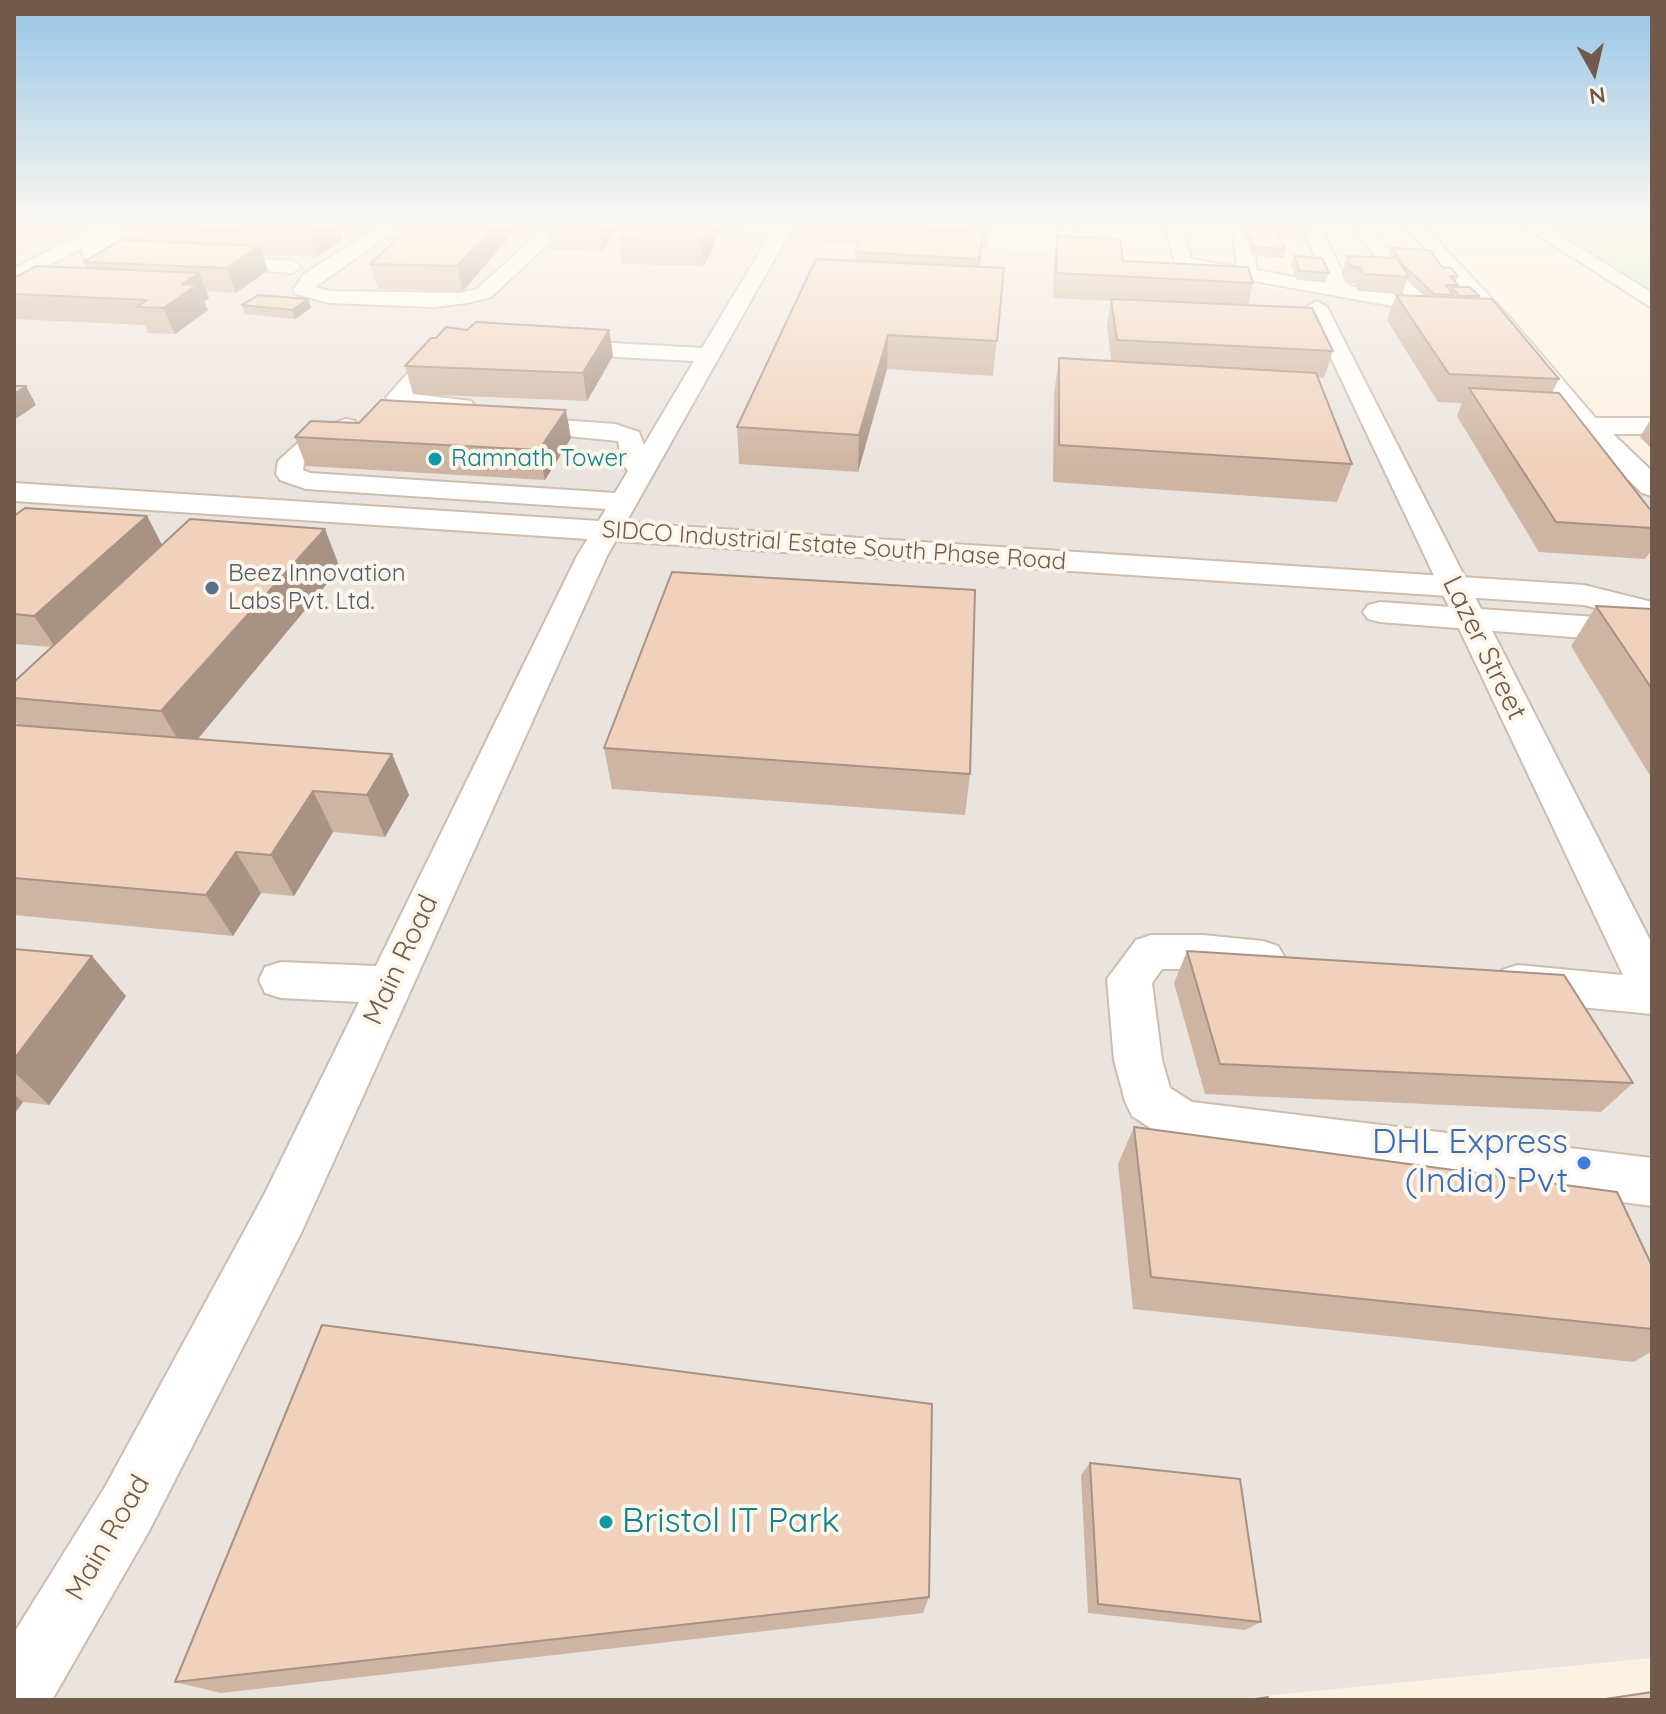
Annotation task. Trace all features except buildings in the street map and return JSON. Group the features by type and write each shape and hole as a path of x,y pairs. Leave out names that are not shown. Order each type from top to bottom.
{"main road":[{"path":"1589,426 1652,426"},
{"path":"1589,426 1652,487"},
{"name":"SIDCO Industrial Estate South Phase Road","path":"14,492 616,515 1453,587 1584,595 1652,612"},
{"name":"SIDCO Industrial Estate South Phase Road","path":"14,513 57,522 616,515 1469,619 1610,629 1652,619"}],"street":[{"name":"Main Road","path":"14,1698 127,1509 283,1213 389,985 616,515 649,413 709,355 739,306"},
{"name":"Lazer Street","path":"1332,306 1453,587 1652,988"},
{"path":"1428,306 1500,319"},
{"path":"1488,306 1589,426"},
{"path":"462,342 439,352 398,398 493,415 615,431 630,437 635,463 616,515 306,481 289,474 291,461 320,436 348,425 493,415 649,413"},
{"path":"539,346 709,355"},
{"path":"1312,963 1203,952 1151,952 1129,979 1138,1060 1149,1101 1184,1123 1652,1182"},
{"path":"1482,979 1652,996"},
{"path":"281,980 389,985"}],"shaded area":[{"path":"14,306 1390,306 1497,322 1652,488 1652,1658 1222,1700 14,1700"}],"place":[{"name":"Ramnath Tower","path":"435,459"},
{"name":"Beez Innovation Labs Pvt. Ltd.","path":"212,588"},
{"name":"DHL Express (India) Pvt","path":"1584,1163"},
{"name":"Bristol IT Park","path":"606,1522"}]}
